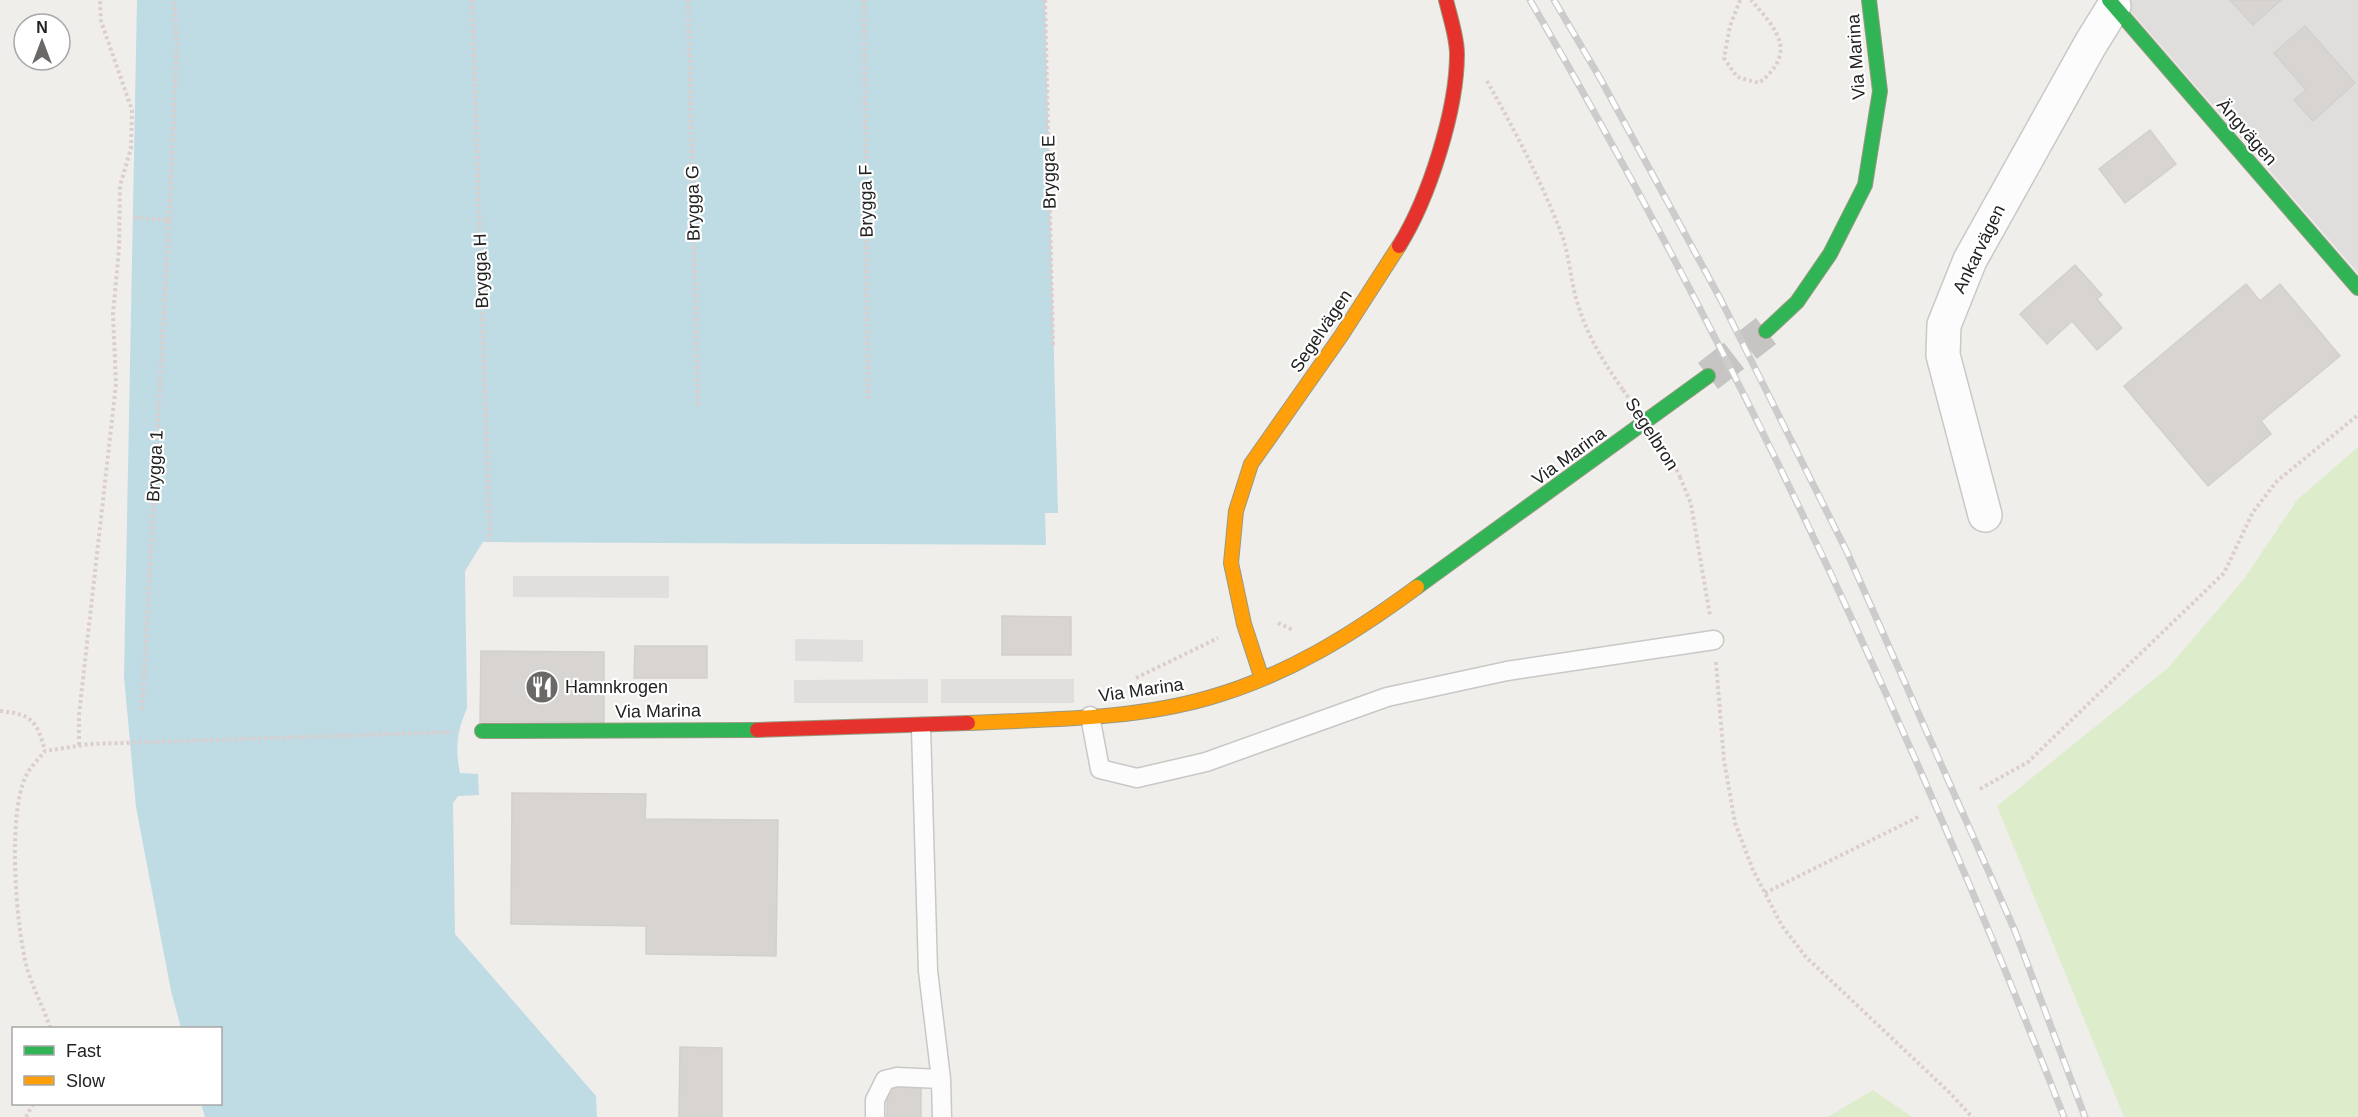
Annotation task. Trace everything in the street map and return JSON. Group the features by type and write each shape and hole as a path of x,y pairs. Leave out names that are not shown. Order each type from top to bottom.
{"street":[{"name":"Segelvägen","path":"1262,679 1244,624 1231,562 1236,511 1251,464 1341,336 1407,232 1436,168 1456,74 1457,51 1446,0"},
{"name":"Via Marina","path":"1766,331 1797,302 1830,254 1865,185 1880,91 1869,0"},
{"name":"Ängvägen","path":"2112,3 2358,288"},
{"name":"Ankarvägen","path":"1985,515 1943,355 1944,325 1970,260 2112,3"},
{"name":"Via Marina","path":"482,731 921,727 1090,716 1183,704 1262,679 1312,658 1361,628 1708,376"}],"lane":[{"path":"1090,716 1100,769 1137,778 1206,762 1387,698 1507,671 1714,640"},
{"path":"921,727 928,971 941,1079 942,1117"},
{"path":"875,1117 875,1100 885,1080 897,1077 941,1079"}],"path":[{"path":"79,745 79,715 116,384 113,314 119,249 120,186 130,148 132,111 101,21 100,0"},
{"name":"Brygga 1","path":"142,712 177,44 174,0"},
{"name":"Brygga H","path":"472,0 490,542"},
{"name":"Brygga G","path":"688,0 698,407"},
{"name":"Brygga F","path":"864,0 868,401"},
{"name":"Brygga E","path":"1045,0 1053,345"},
{"path":"1740,0 1730,27 1724,58 1737,77 1759,83 1774,71 1782,49 1775,27 1751,0"},
{"name":"Segelbron","path":"1457,51 1485,76 1505,114 1563,240 1577,303 1599,356 1669,454 1691,504 1714,640 1724,760 1735,823 1765,893 1782,926 1806,957 1951,1094 1972,1117"},
{"path":"134,218 169,220"},
{"path":"1980,789 2028,762 2224,573 2253,512 2277,481 2358,415"},
{"path":"1126,683 1244,624"},
{"path":"0,711 28,717 38,727 45,751"},
{"path":"49,1027 28,969 22,943 15,845 19,799 26,777 45,751 90,744 482,731"},
{"path":"1765,893 1920,816"}],"shaded area":[{"path":"2121,0 2358,0 2358,273"},
{"path":"513,576 669,576 669,598 513,597"},
{"path":"795,639 863,640 863,662 795,661"},
{"path":"928,679 928,703 794,703 794,680"},
{"path":"941,679 1074,679 1074,703 941,703"}],"green space":[{"path":"2358,447 2358,1117 2124,1117 1997,806 2168,668 2244,579 2297,500"},
{"path":"1873,1090 1912,1117 1828,1117"}],"water":[{"path":"137,0 1045,0 1058,513 1045,513 1046,545 483,542 465,571 467,708 459,732 458,756 460,773 478,774 479,795 458,796 453,803 455,934 596,1096 597,1117 205,1117 201,1105 222,1105 222,1027 181,1027 171,991 136,807 124,677"}],"building":[{"path":"2230,0 2281,0 2253,25"},
{"path":"2305,26 2355,83 2313,121 2294,100 2306,90 2274,53"},
{"path":"2150,130 2176,164 2125,203 2099,169"},
{"path":"2075,265 2102,295 2097,299 2122,328 2097,350 2072,321 2047,344 2020,314"},
{"path":"2246,284 2260,301 2280,284 2340,356 2261,421 2271,434 2208,486 2124,386"},
{"path":"1002,616 1071,617 1071,655 1002,655"},
{"path":"635,646 707,646 707,678 634,678"},
{"name":"Hamnkrogen","path":"481,651 604,652 604,722 480,722"},
{"path":"512,793 646,794 645,819 778,820 776,956 646,954 646,926 511,924"},
{"path":"680,1047 722,1048 722,1117 679,1117"},
{"path":"887,1086 921,1086 921,1117 887,1117"}],"tunnel":[{"path":"1708,376 1766,331"}],"railway":[{"path":"1530,0 1607,135 1680,271 1819,548 1946,830 2064,1117"},
{"path":"1554,0 1600,78 1721,300 1847,552 2015,931 2085,1117"}],"traffic: fast":[{"path":"1766,331 1797,302 1830,254 1865,185 1880,91 1869,0"},
{"path":"2109,0 2358,288"},
{"path":"1417,587 1708,376"},
{"path":"482,731 757,730"}],"traffic: slow":[{"path":"1262,679 1244,624 1231,563 1236,511 1251,464 1341,336 1399,246"},
{"path":"968,723 1119,715 1208,698 1237,689 1291,666 1368,622 1417,587"}],"traffic: jam":[{"path":"1399,246 1431,179 1447,127 1452,101 1457,47 1446,0"},
{"path":"757,730 968,723"}],"place":[{"name":"Hamnkrogen","path":"542,687"}]}
